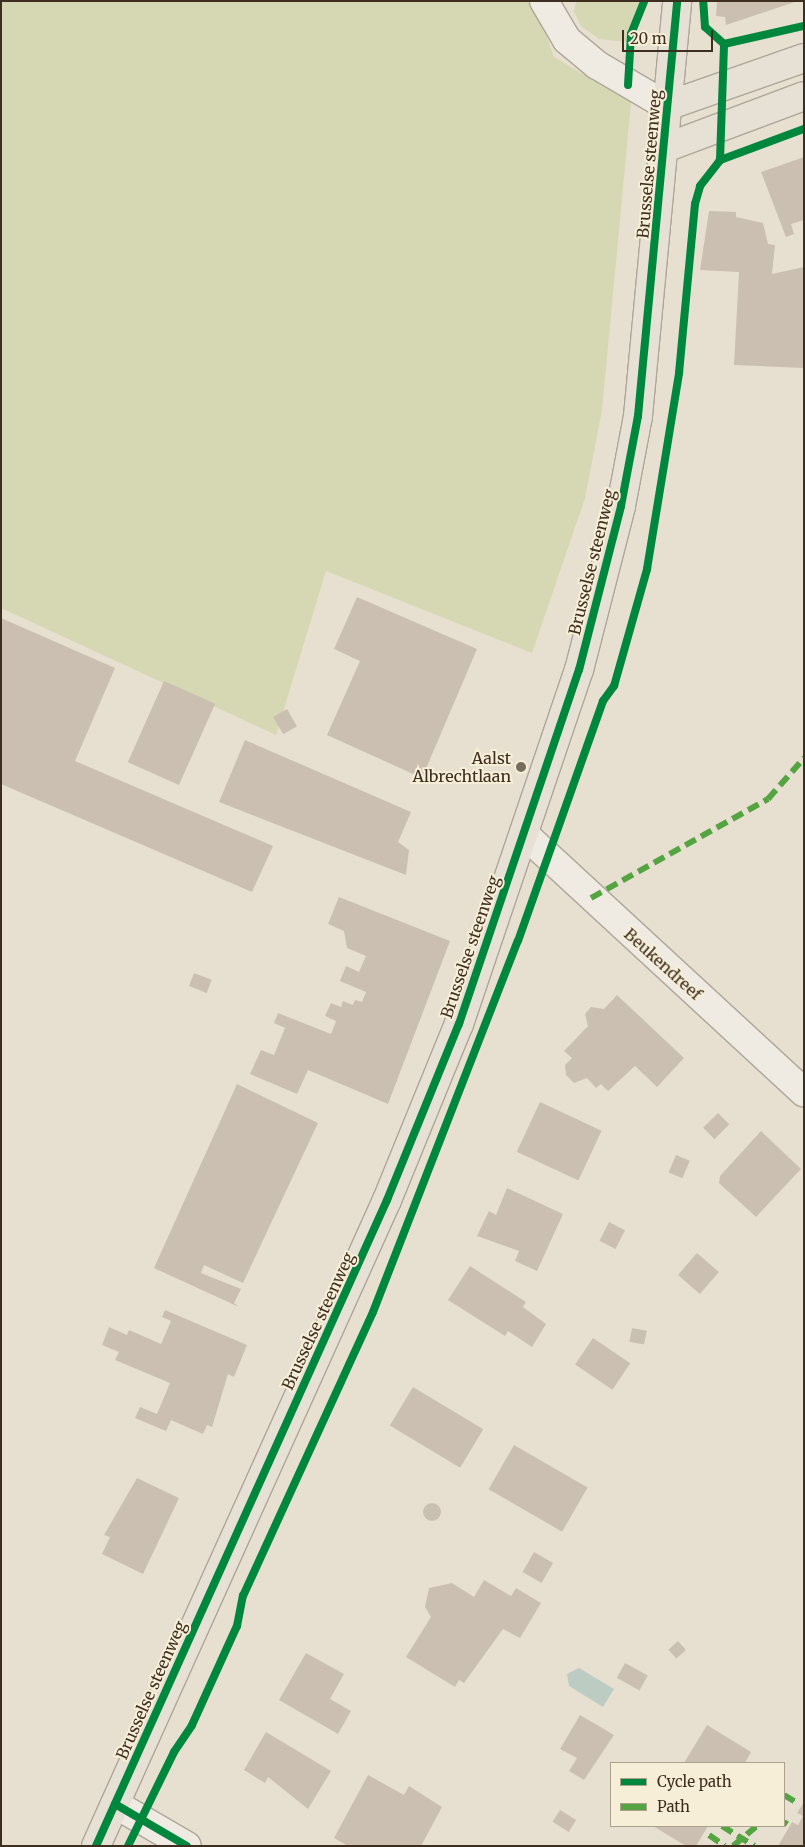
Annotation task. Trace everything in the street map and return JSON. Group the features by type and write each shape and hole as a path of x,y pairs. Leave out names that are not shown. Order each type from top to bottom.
{"main road":[{"name":"Brusselse steenweg","path":"96,1846 383,1209 459,1024 578,670 621,506 638,416 677,1"},
{"path":"668,106 804,58"},
{"path":"664,148 804,96"}],"street":[{"path":"544,1 567,40 596,65 668,106"},
{"name":"Beukendreef","path":"524,834 804,1092"},
{"path":"115,1804 187,1846"}],"green space":[{"path":"1,1 534,1 554,57 631,103 602,410 585,498 532,653 326,571 276,735 1,608"},
{"path":"576,1 640,1 636,43 599,39 581,26 574,12"}],"shaded area":[{"path":"579,1668 614,1689 603,1707 569,1686 567,1674"}],"building":[{"path":"717,1 795,2 726,25 725,17 716,16"},
{"path":"804,157 804,220 791,224 794,234 786,237 761,172"},
{"path":"709,211 736,212 736,217 763,223 768,244 775,245 772,274 804,267 804,368 734,365 739,272 700,270"},
{"path":"357,597 477,649 422,778 327,735 360,661 334,649"},
{"path":"1,618 115,668 75,761 273,846 252,892 1,784"},
{"path":"164,681 215,704 179,785 128,762"},
{"path":"287,709 297,726 283,734 273,717"},
{"path":"245,740 411,812 398,842 409,850 406,875 219,802"},
{"path":"339,897 450,941 388,1104 308,1070 297,1094 250,1074 261,1050 274,1055 285,1028 274,1023 278,1013 331,1034 336,1021 325,1016 331,1003 341,1007 343,1001 353,1005 355,1000 362,1002 366,992 340,981 346,966 359,972 366,956 347,948 344,931 328,924"},
{"path":"194,973 212,980 207,993 189,986"},
{"path":"617,995 684,1058 657,1087 635,1066 608,1091 601,1084 596,1088 587,1078 574,1083 566,1075 565,1065 572,1058 564,1051 588,1026 585,1014 591,1007 604,1009"},
{"path":"237,1084 318,1123 243,1283 204,1265 201,1273 241,1289 234,1303 239,1307 154,1268"},
{"path":"540,1102 602,1131 578,1181 517,1152"},
{"path":"718,1113 729,1124 714,1139 703,1128"},
{"path":"761,1131 801,1169 756,1217 719,1183 720,1176"},
{"path":"676,1155 690,1161 682,1178 669,1172"},
{"path":"507,1188 563,1214 537,1271 515,1261 519,1251 477,1236 489,1211 496,1215"},
{"path":"609,1222 625,1230 616,1249 599,1241"},
{"path":"697,1253 719,1272 700,1294 678,1275"},
{"path":"470,1266 526,1302 523,1307 546,1324 532,1347 508,1331 505,1336 448,1300"},
{"path":"165,1310 247,1345 234,1377 228,1374 212,1427 207,1425 203,1434 171,1420 166,1431 135,1418 140,1407 157,1414 170,1383 115,1360 119,1352 102,1345 109,1327 127,1335 129,1330 161,1344 171,1321 162,1317"},
{"path":"632,1328 647,1331 644,1345 629,1342"},
{"path":"593,1338 630,1363 612,1390 575,1365"},
{"path":"413,1387 483,1429 460,1468 390,1426"},
{"path":"514,1445 588,1488 562,1532 488,1489"},
{"path":"137,1478 179,1498 143,1574 102,1554 110,1537 104,1535"},
{"path":"432,1503 438,1506 441,1512 438,1518 432,1521 426,1518 423,1512 426,1506"},
{"path":"534,1552 553,1563 542,1583 522,1572"},
{"path":"484,1580 511,1596 516,1588 541,1603 520,1638 503,1629 464,1683 459,1680 455,1687 406,1657 431,1617 425,1607 429,1588 452,1583 474,1597"},
{"path":"678,1641 686,1650 676,1659 668,1650"},
{"path":"306,1653 344,1674 330,1699 351,1711 338,1734 279,1700"},
{"path":"625,1663 648,1676 639,1690 617,1678"},
{"path":"580,1715 614,1735 584,1780 569,1771 577,1758 560,1749"},
{"path":"707,1725 751,1752 746,1762 685,1762"},
{"path":"266,1732 331,1771 308,1809 268,1777 265,1783 244,1770"},
{"path":"368,1775 404,1795 409,1786 442,1807 421,1846 348,1846 334,1838"},
{"path":"804,1802 804,1846 778,1846 792,1822 798,1825 803,1816 797,1813"},
{"path":"560,1810 576,1820 569,1832 553,1822"},
{"path":"655,1827 707,1827 696,1846 686,1846"}],"marked path":[{"path":"591,898 768,799 804,758"},
{"path":"785,1796 799,1804"},
{"path":"724,1827 754,1846"},
{"path":"733,1846 756,1827"},
{"path":"709,1835 725,1846"}],"cycle path":[{"path":"628,85 631,34 644,1"},
{"path":"96,1846 387,1200 459,1024 579,670 621,506 638,416 677,1"},
{"path":"128,1846 174,1752 192,1725 237,1626 243,1596 373,1312 518,941 603,701 614,686 647,569 679,373 695,204 700,186 720,160 724,44 705,27 703,1"},
{"path":"724,44 804,26"},
{"path":"720,160 804,129"},
{"path":"115,1804 187,1846"}],"place":[{"name":"Aalst Albrechtlaan","path":"521,767"}]}
